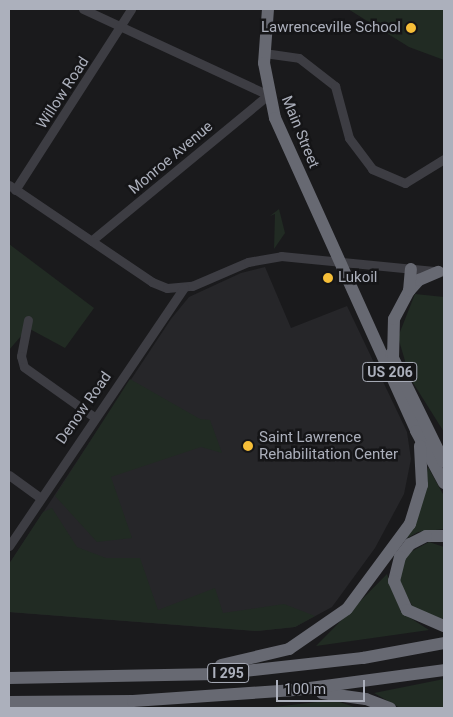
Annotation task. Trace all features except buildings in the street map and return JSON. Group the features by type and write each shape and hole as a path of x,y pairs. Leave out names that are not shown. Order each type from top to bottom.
{"highway":[{"name":"Main Street","path":"268,9 264,53 268,95 288,150 339,260"},
{"name":"US 206","path":"339,260 393,359 420,430"},
{"name":"US 206","path":"339,260 444,483"},
{"path":"409,291 411,269"},
{"path":"393,359 394,319 409,291 419,280 441,272"},
{"path":"420,430 444,460"},
{"path":"126,675 256,660 304,642 332,622 363,590 415,511 423,471 420,430"},
{"path":"444,536 426,536 410,544 400,557 394,581 408,610 444,626"},
{"name":"I 295","path":"9,678 264,670 444,643"},
{"name":"I 295","path":"9,702 133,701 295,690 444,670"},
{"path":"295,690 350,696 390,708"}],"street":[{"path":"83,9 268,95"},
{"name":"Willow Road","path":"12,188 122,27 131,9"},
{"path":"264,53 299,58 315,67 335,86 356,152 372,169 405,183 444,159"},
{"name":"Monroe Avenue","path":"91,241 268,95"},
{"path":"12,188 152,282 184,288 265,258 339,260 441,272"},
{"name":"Denow Road","path":"9,546 39,497 184,288"},
{"path":"28,320 21,356 24,367 94,417"},
{"path":"9,475 39,497"}],"shaded area":[{"name":"Lawrenceville School","path":"348,9 444,9 444,60 409,47"},
{"path":"279,209 285,233 274,249 275,214 270,216"},
{"path":"9,244 94,308 65,348 28,328 9,350"},
{"name":"Saint Lawrence Rehabilitation Center","path":"265,267 291,328 347,306 407,432 411,459 404,494 375,548 332,607 295,627 257,631 9,612 9,564 171,319 189,297 241,273"},
{"path":"415,294 444,297 444,432 410,378 398,337"},
{"path":"130,379 200,419 210,420 222,453 201,447 111,477 132,538 97,542 55,496"},
{"path":"428,467 444,496 444,529 418,532 404,540 422,500"},
{"path":"52,508 77,547 106,558 140,558 158,610 215,588 223,613 284,604 315,616 295,627 257,631 9,612 9,564 43,512"},
{"path":"429,542 444,547 444,621 416,613 397,577 405,555"},
{"path":"387,574 401,612 429,630 316,646"},
{"path":"444,679 444,708 400,708 374,693"},
{"path":"337,701 357,708 265,708 317,702"}],"place":[{"name":"Lawrenceville School","path":"411,28"},
{"name":"Lukoil","path":"328,278"},
{"name":"Saint Lawrence Rehabilitation Center","path":"248,446"}]}
